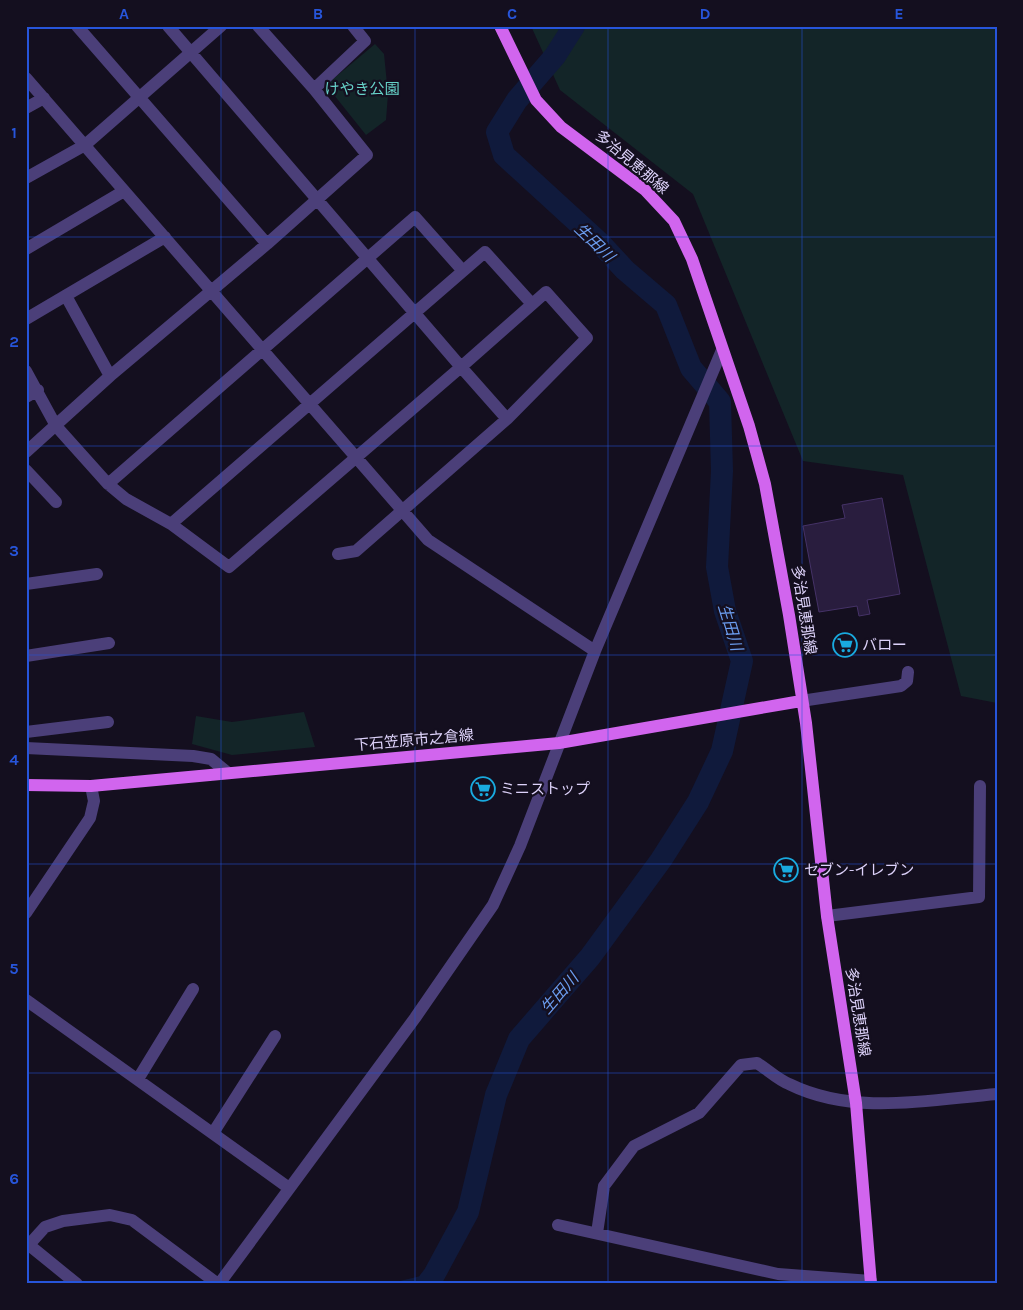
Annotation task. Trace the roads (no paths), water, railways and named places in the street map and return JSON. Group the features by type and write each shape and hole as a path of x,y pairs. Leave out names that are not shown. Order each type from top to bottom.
{"main road":[{"name":"多治見恵那線","path":"500,26 520,72 536,100 561,127 645,190 674,221 692,259 749,426 765,484 789,614 802,701 827,916 856,1103 871,1282"},
{"name":"下石笠原市之倉線","path":"26,785 91,786 559,743 802,701"}],"street":[{"path":"77,26 267,244"},
{"path":"168,26 507,419"},
{"path":"26,178 84,145 222,26"},
{"path":"26,452 110,376 267,244 366,154 314,89 258,26"},
{"path":"314,89 365,41 353,26"},
{"path":"26,78 211,291 264,349 428,540 595,651"},
{"path":"26,108 44,98"},
{"path":"26,249 124,191"},
{"path":"108,484 414,217 463,271"},
{"path":"26,319 165,237"},
{"path":"171,524 485,252 532,304"},
{"path":"26,370 56,426 108,484 126,499 171,524 229,567 546,292 587,338 507,419 356,551 338,554"},
{"path":"66,296 110,376"},
{"path":"77,1284 27,1247 45,1227 63,1221 110,1215 132,1220 219,1284 415,1018 492,905 520,846 595,651 722,350"},
{"path":"26,397 38,390"},
{"path":"26,470 56,502"},
{"path":"26,584 97,574"},
{"path":"26,656 109,643"},
{"path":"802,701 901,686 907,681 908,672"},
{"path":"26,732 108,722"},
{"path":"26,748 193,756 211,759 228,774"},
{"path":"26,913 90,818 94,800 91,786"},
{"path":"827,916 979,898 980,786"},
{"path":"138,1079 193,989"},
{"path":"26,1000 289,1188"},
{"path":"213,1133 275,1036"},
{"path":"597,1233 604,1186 634,1146 699,1113 741,1065 757,1062 788,1084 834,1099 856,1103 877,1105 997,1094"},
{"path":"558,1225 778,1274 871,1282"}],"waterway":[{"name":"生田川","path":"427,1284 434,1275 468,1212 496,1095 519,1039 590,957 661,860 698,802 722,751 742,661 725,611 717,567 722,471 720,402 691,368 666,305 625,270 600,243 504,155 497,132 517,100 555,56 574,26"},
{"path":"396,1284 434,1275"}],"place":[{"name":"バロー","path":"845,645"},
{"name":"ミニストップ","path":"483,789"},
{"name":"セブン-イレブン","path":"786,870"}],"park label":[{"name":"けやき公園","path":"362,89"}]}
